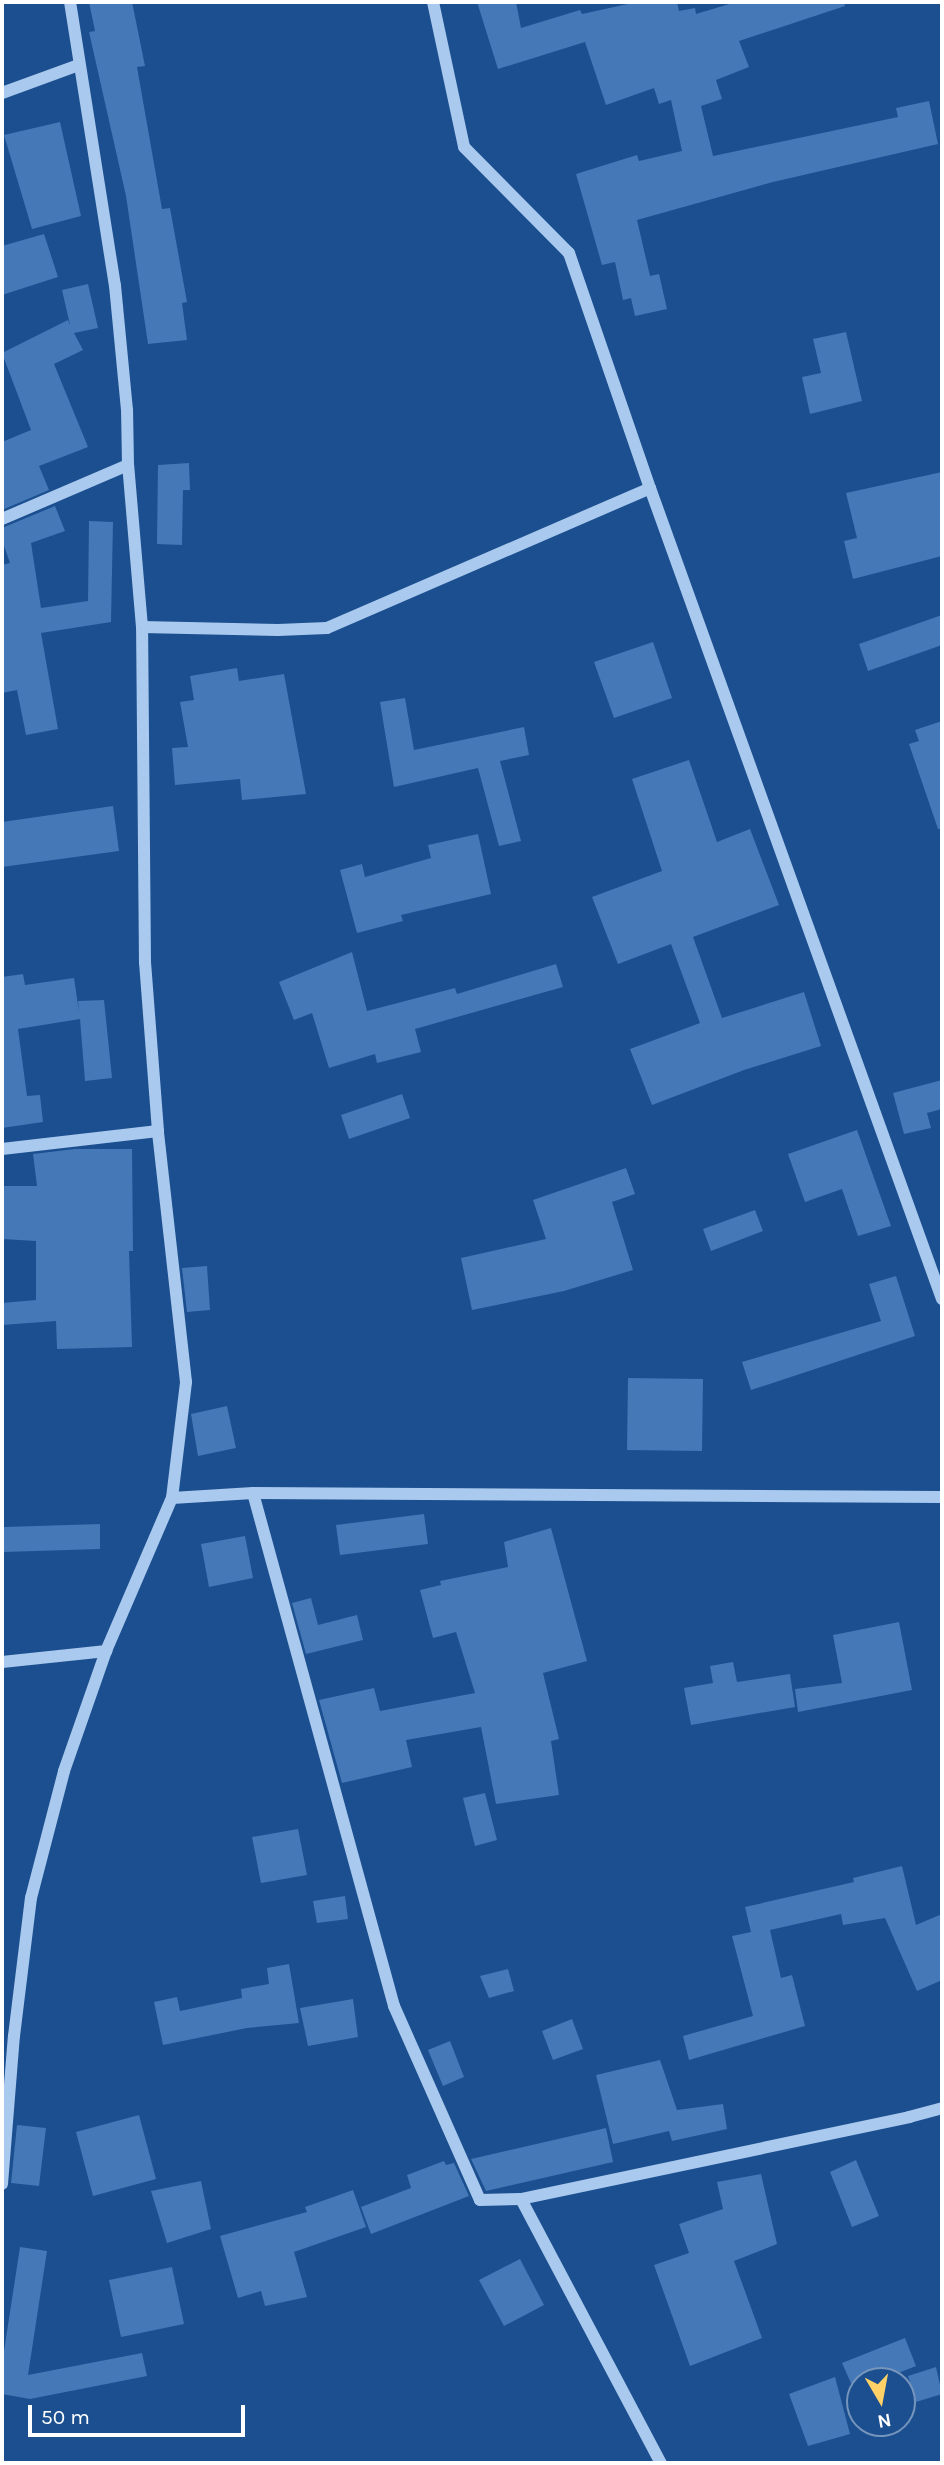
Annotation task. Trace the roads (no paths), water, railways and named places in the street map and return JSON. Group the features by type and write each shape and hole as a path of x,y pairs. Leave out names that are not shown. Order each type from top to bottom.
{"street":[{"path":"2,2184 8,2036 31,1898 65,1771 106,1651 172,1498 186,1382 158,1130 145,963 142,627 128,465 127,410 115,286 70,2"},
{"path":"433,2 464,148 569,253 650,488 942,1299"},
{"path":"2,93 79,65"},
{"path":"2,519 128,465"},
{"path":"142,627 278,630 327,628 650,488"},
{"path":"2,1149 158,1130"},
{"path":"172,1498 253,1493 942,1497"},
{"path":"253,1493 394,2006 480,2200 521,2200 942,2108"},
{"path":"2,1662 106,1651"},
{"path":"521,2200 661,2463"}]}
